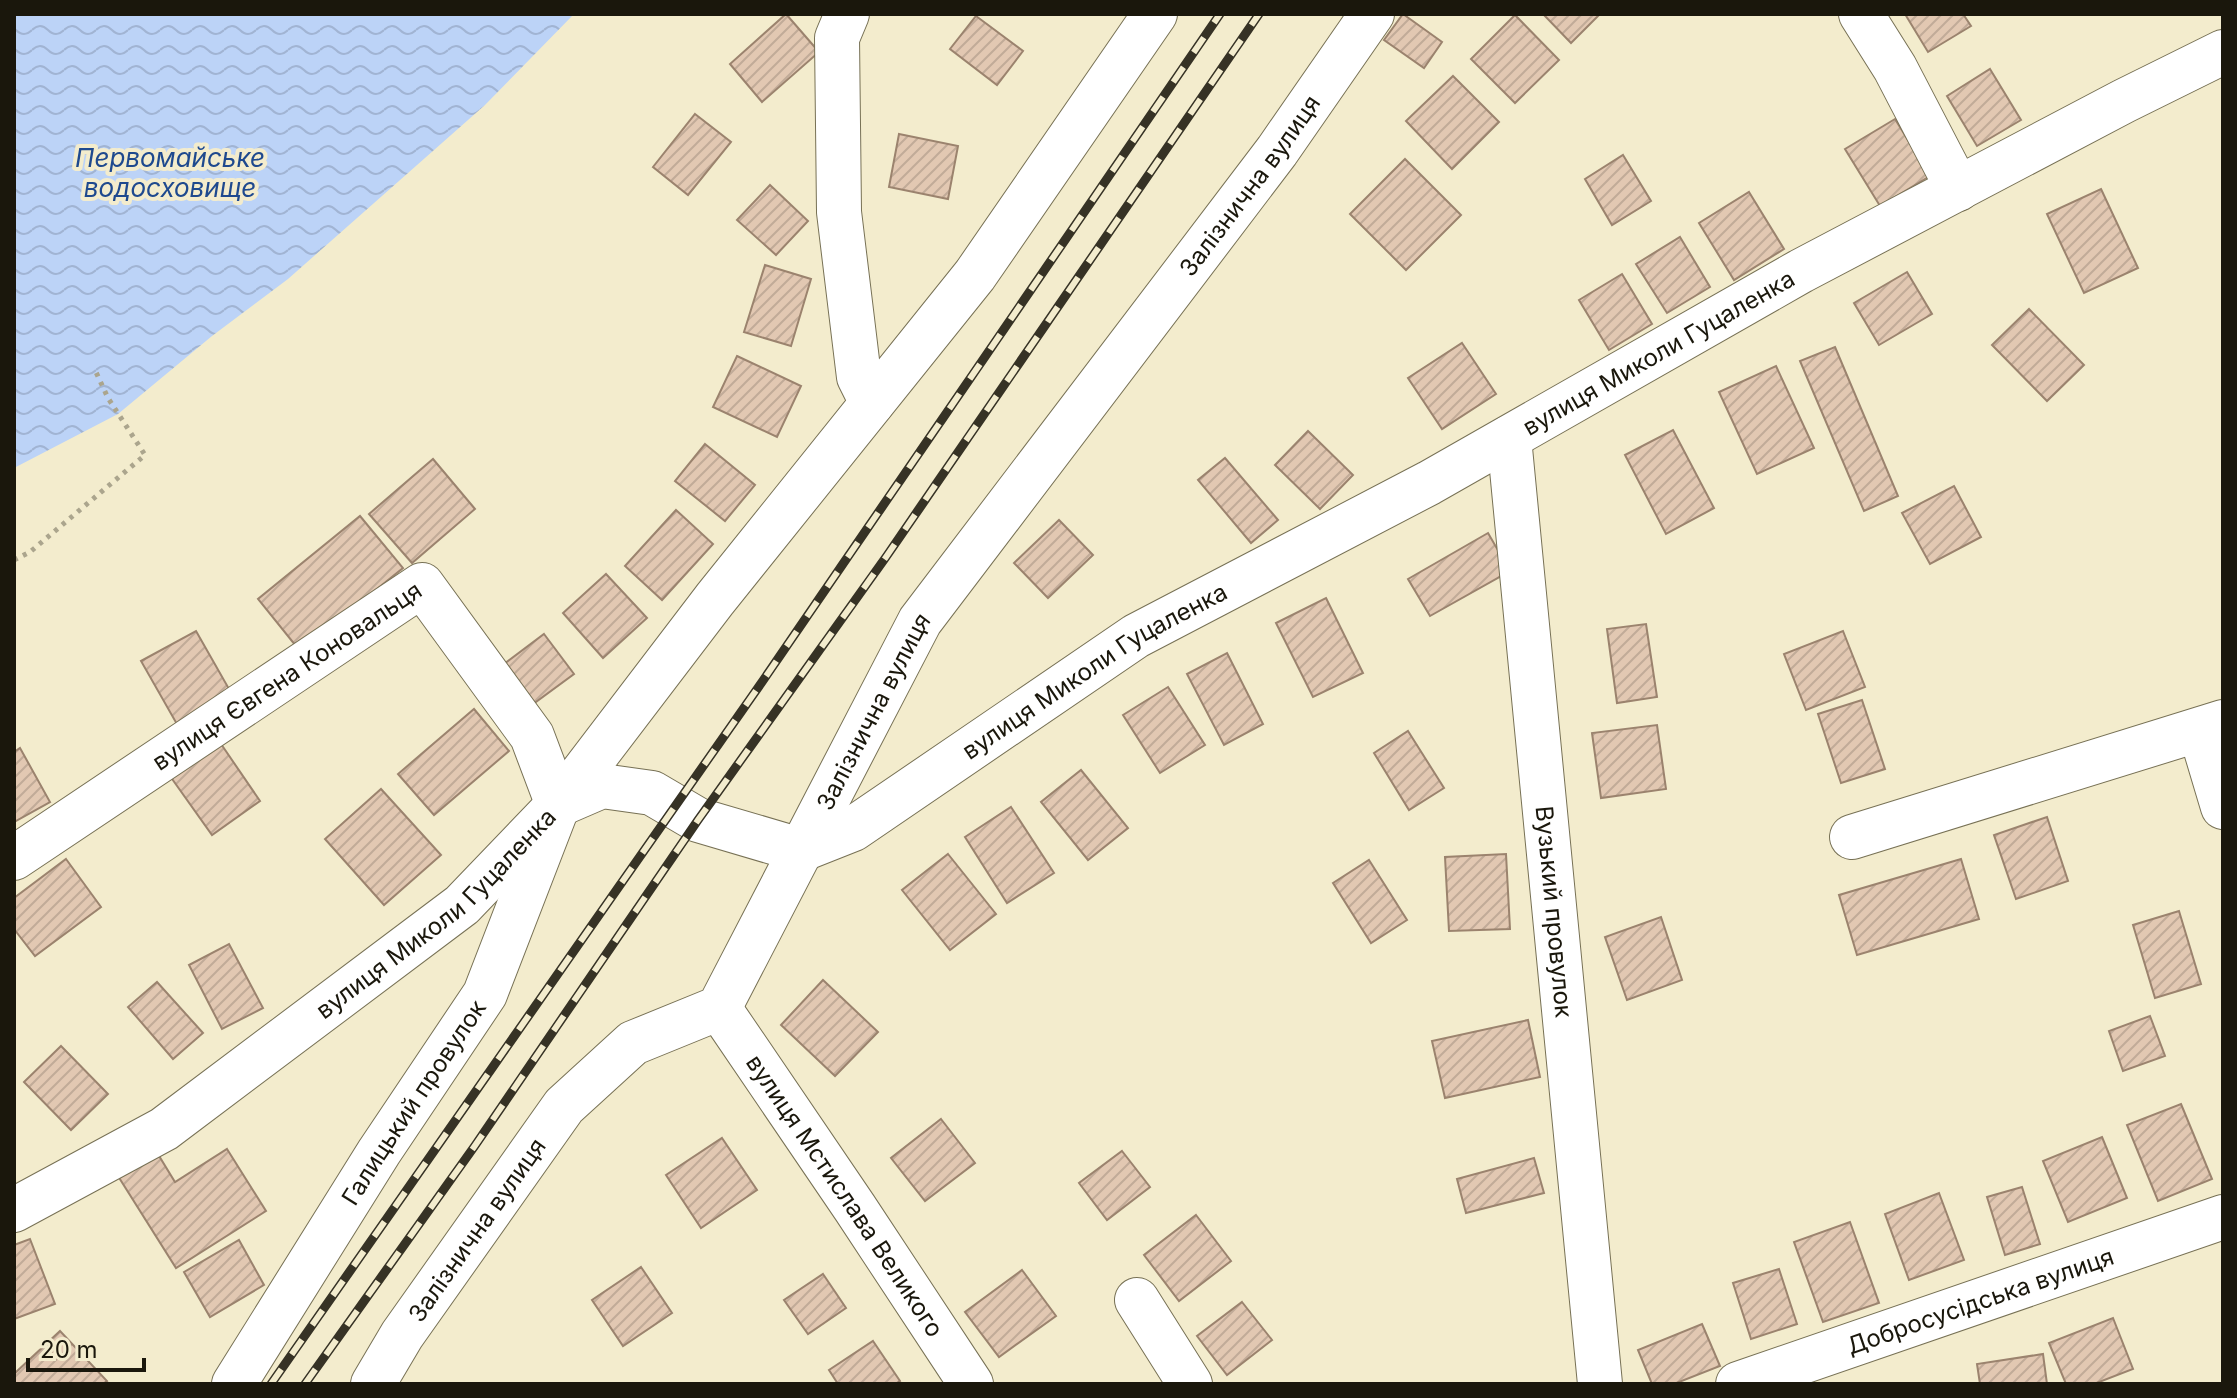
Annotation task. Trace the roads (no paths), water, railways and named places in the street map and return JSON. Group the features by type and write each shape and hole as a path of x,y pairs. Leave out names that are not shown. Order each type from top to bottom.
{"street":[{"path":"847,14 837,38 839,212 859,377 872,403"},
{"path":"558,805 705,612 975,275 1155,14"},
{"name":"Залізнична вулиця","path":"373,1384 402,1335 564,1106 633,1043 719,1008 920,621 1277,151 1372,14"},
{"path":"1861,14 1895,68 1958,189"},
{"name":"вулиця Миколи Гуцаленка","path":"14,1210 164,1129 462,905 558,805 602,786 652,793 698,820 800,850 853,829 1136,636 1429,483 1801,271 2223,52"},
{"name":"Вузький провулок","path":"1509,438 1600,1384"},
{"name":"вулиця Євгена Коновальця","path":"14,858 422,585 532,736 558,805"},
{"path":"1852,837 2212,726 2223,807"},
{"name":"Галицький провулок","path":"234,1384 379,1152 485,994 558,805"},
{"name":"вулиця Мстислава Великого","path":"719,1008 971,1384"},
{"name":"Добросусідська вулиця","path":"1738,1384 2223,1217"},
{"path":"1137,1300 1190,1384"}],"water":[{"name":"Первомайське водосховище","path":"14,14 574,14 485,105 288,279 212,336 118,414 14,468"}],"railway":[{"path":"271,1384 762,682 1220,14"},
{"path":"305,1384 474,1147 698,820 886,557 1259,14"}]}
